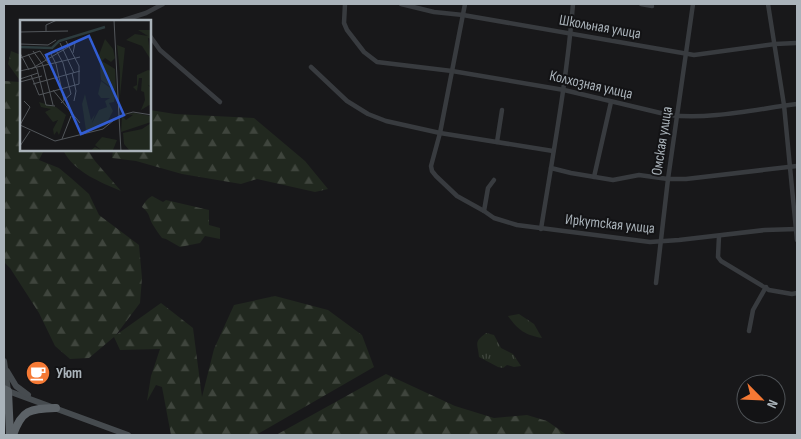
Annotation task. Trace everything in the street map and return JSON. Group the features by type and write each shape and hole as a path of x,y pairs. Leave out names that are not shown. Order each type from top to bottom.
{"highway":[{"path":"6,390 11,434"},
{"path":"11,434 20,419 29,411 56,408"},
{"path":"4,409 11,434"}],"main road":[{"path":"4,363 6,390 47,404"},
{"path":"4,363 13,381 21,391 56,408 128,435"}],"street":[{"path":"138,19 163,4"},
{"name":"Колхозная улица","path":"345,4 344,22 347,30 371,59 380,63 452,71 564,90 678,116 727,113 797,104"},
{"name":"Школьная улица","path":"401,4 434,12 463,15 686,54 703,55 775,44 796,43"},
{"path":"440,133 465,4"},
{"path":"541,229 552,151 564,90 572,4"},
{"path":"641,4 652,6"},
{"name":"Омская улица","path":"656,282 668,179 693,4"},
{"path":"768,4 784,105 797,240"},
{"path":"151,37 160,50 220,102"},
{"path":"311,67 346,101 368,114 386,121 440,133 552,151"},
{"path":"594,177 611,102"},
{"path":"497,142 502,110"},
{"name":"Иркутская улица","path":"440,133 431,166 432,171 455,195 497,220 541,229 636,241 661,242 765,230 797,229"},
{"path":"551,168 613,180 639,175 668,179 686,179 797,166"},
{"path":"484,211 488,188 494,180"},
{"path":"719,236 718,257 720,261 766,288 776,292 797,293"},
{"path":"749,331 753,310 766,288"}],"green space":[{"path":"11,51 20,55 20,81 8,64"},
{"path":"4,81 20,82 20,151 44,151 39,160 59,168 71,178 89,194 99,215 139,245 142,278 140,303 116,335 161,303 193,328 202,397 214,349 234,305 275,296 328,310 362,335 374,367 256,435 171,435 162,387 156,385 147,401 151,376 160,349 120,350 114,337 89,358 70,359 55,346 39,313 10,268 4,262"},
{"path":"151,110 175,114 254,118 305,161 328,189 315,192 257,179 241,184 182,174 136,161 112,158 113,151 151,151"},
{"path":"64,151 89,151 121,191 96,180 68,158"},
{"path":"152,196 163,202 166,200 209,210 209,225 220,228 220,239 205,236 200,243 180,247 162,238 142,207"},
{"path":"519,314 534,324 542,338 522,331 508,316"},
{"path":"486,333 494,335 501,348 513,354 521,366 507,365 503,368 498,367 479,357 478,341"},
{"path":"386,374 455,406 494,418 527,415 547,421 567,435 276,435"}],"place":[{"name":"Уют","path":"38,373"}]}
